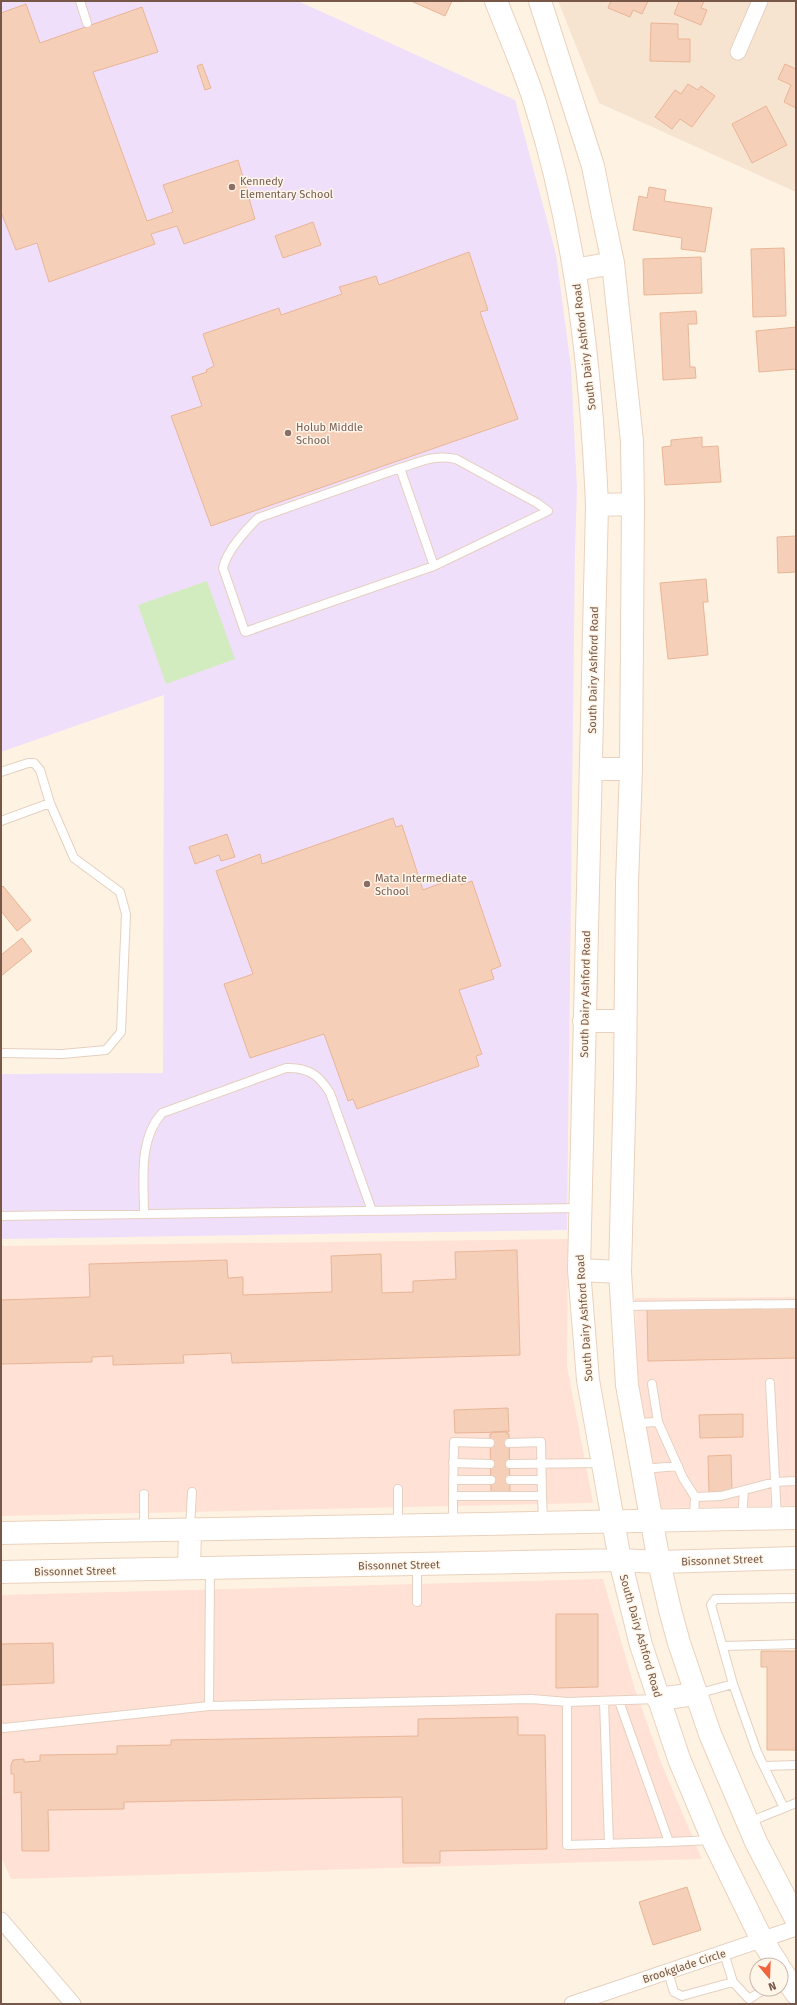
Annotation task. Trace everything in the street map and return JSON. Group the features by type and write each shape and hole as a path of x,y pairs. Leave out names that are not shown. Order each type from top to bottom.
{"main road":[{"name":"South Dairy Ashford Road","path":"496,1 535,102 557,184 575,270 590,396 597,505 579,1270 588,1380 620,1560 641,1645 658,1699 679,1759 713,1840 762,1940 772,1957"},
{"path":"540,1 592,166 612,263 629,406 633,504 631,769 627,883 620,1272 627,1385 670,1610 696,1694 710,1734 748,1823 796,1919"},
{"path":"575,270 612,263"},
{"path":"597,505 633,504"},
{"path":"591,769 631,769"},
{"path":"584,1021 625,1021"},
{"path":"579,1270 620,1272"},
{"path":"1,1533 190,1531 787,1519"},
{"path":"190,1531 199,1568"},
{"name":"Bissonnet Street","path":"1,1572 620,1560 660,1562 796,1558"},
{"path":"658,1699 696,1694"}],"street":[{"path":"738,52 760,1"},
{"path":"1,1908 5,1924 73,2004"},
{"name":"Brookglade Circle","path":"572,2004 796,1928"}],"lane":[{"path":"80,1 87,23"},
{"path":"444,456 456,459 537,503 548,511 434,566 245,632 223,568 225,561 248,528 258,518 400,468 432,458 444,456"},
{"path":"400,468 434,566"},
{"path":"1,772 28,763 34,763 40,770 50,803 74,858 120,892 126,914 121,1032 106,1050 62,1054 1,1053"},
{"path":"1,821 50,803"},
{"path":"144,1214 145,1152 153,1122 162,1113 286,1068 299,1067 311,1072 322,1081 330,1093 372,1211"},
{"path":"1,1216 580,1208"},
{"path":"621,1306 796,1304"},
{"path":"770,1383 775,1482 787,1519"},
{"path":"652,1384 658,1422 678,1466 695,1497 694,1520"},
{"path":"634,1423 658,1422"},
{"path":"453,1526 454,1442 490,1443"},
{"path":"509,1443 541,1442 543,1524"},
{"path":"453,1463 490,1464"},
{"path":"510,1464 603,1463"},
{"path":"643,1469 678,1466"},
{"path":"453,1480 491,1480"},
{"path":"510,1480 542,1480"},
{"path":"695,1497 721,1496 775,1482 796,1480"},
{"path":"398,1489 398,1527"},
{"path":"742,1519 744,1490"},
{"path":"190,1531 192,1492"},
{"path":"144,1494 144,1531"},
{"path":"453,1496 542,1496"},
{"path":"416,1564 417,1602"},
{"path":"199,1568 210,1706"},
{"path":"784,1808 757,1752 733,1684 711,1605 715,1599 796,1598"},
{"path":"723,1646 796,1644"},
{"path":"696,1694 733,1684"},
{"path":"1,1727 4,1728 210,1706 532,1699 567,1702 658,1699"},
{"path":"604,1701 609,1844"},
{"path":"619,1701 669,1842"},
{"path":"567,1702 567,1845 713,1840"},
{"path":"764,1766 796,1764"},
{"path":"748,1823 796,1803"},
{"path":"724,1953 733,1982 750,2001"},
{"path":"668,1972 674,1992 682,1996 733,1982"}],"shaded area":[{"path":"1,1 298,1 515,100 556,254 571,367 577,489 567,1230 1,1239 1,1074 163,1073 164,695 1,752"},
{"path":"558,1 796,1 796,192 599,103"},
{"path":"568,1239 567,1366 593,1503 1,1516 1,1246"},
{"path":"796,1297 796,1506 659,1508 637,1375 635,1298"},
{"path":"603,1579 635,1689 662,1765 702,1859 11,1879 1,1857 1,1595"}],"green space":[{"path":"207,581 235,659 166,684 138,605"}],"building":[{"path":"411,1 452,1 445,16"},
{"path":"611,1 648,1 642,14 633,10 630,17 608,8"},
{"path":"677,1 704,1 701,8 707,10 701,25 674,14 679,2"},
{"path":"26,4 40,43 142,7 158,52 93,72 147,221 173,212 163,185 238,160 255,219 184,244 177,226 151,234 155,244 49,282 37,243 16,250 1,212 1,13"},
{"path":"651,23 678,24 678,39 690,39 690,62 650,61"},
{"path":"202,64 211,88 205,90 197,66"},
{"path":"785,64 796,69 796,108 784,102 791,85 778,79"},
{"path":"688,84 698,90 701,86 715,96 692,127 680,119 672,129 655,117 675,90 681,94"},
{"path":"766,106 787,145 752,163 732,124"},
{"path":"649,187 666,190 664,201 712,208 705,252 681,249 682,238 633,230 639,196 647,198"},
{"path":"313,222 321,245 283,258 275,236"},
{"path":"784,248 786,316 753,317 751,249"},
{"path":"469,252 488,310 480,312 518,419 211,526 171,416 202,406 192,377 207,372 206,370 214,366 203,334 279,308 281,315 342,294 339,287 376,276 379,285"},
{"path":"701,257 702,293 644,295 643,259"},
{"path":"696,311 697,324 688,324 690,367 695,367 696,378 663,380 660,313"},
{"path":"796,327 796,369 759,372 756,331"},
{"path":"702,437 702,447 718,446 721,482 665,485 662,447 671,446 671,440"},
{"path":"796,536 796,572 778,573 777,537"},
{"path":"706,579 708,602 703,602 708,655 668,659 660,583"},
{"path":"393,818 396,827 402,825 423,890 460,876 461,885 472,881 501,966 491,970 494,979 459,990 482,1054 476,1056 479,1066 357,1109 353,1099 348,1101 324,1034 250,1058 224,984 253,974 216,871 260,854 262,864"},
{"path":"227,834 235,857 221,861 219,855 195,864 189,847"},
{"path":"3,886 31,920 17,931 1,911 1,888"},
{"path":"22,938 32,951 1,976 1,955"},
{"path":"517,1250 520,1355 232,1363 231,1353 183,1355 184,1363 113,1365 113,1356 92,1357 92,1362 1,1364 1,1300 90,1297 89,1264 227,1260 228,1278 243,1277 243,1295 332,1292 331,1256 381,1254 382,1293 413,1292 413,1281 456,1279 455,1252"},
{"path":"796,1308 796,1358 648,1361 647,1310"},
{"path":"508,1408 509,1432 455,1433 454,1410"},
{"path":"743,1414 743,1437 700,1438 699,1415"},
{"path":"507,1431 507,1434 509,1434 510,1492 491,1492 490,1434 492,1434 492,1432"},
{"path":"731,1455 732,1492 709,1492 708,1456"},
{"path":"556,1614 598,1614 598,1687 556,1688"},
{"path":"53,1643 54,1683 1,1685 1,1644"},
{"path":"761,1651 796,1651 796,1750 767,1750 767,1667 761,1667"},
{"path":"518,1717 518,1735 545,1735 547,1849 440,1851 440,1863 403,1863 402,1797 124,1802 124,1809 48,1810 49,1851 22,1851 21,1792 14,1793 14,1774 11,1774 11,1765 13,1760 24,1759 24,1762 40,1761 40,1755 117,1754 117,1746 171,1745 171,1740 418,1736 418,1719"},
{"path":"687,1887 701,1930 653,1945 639,1902"}],"place":[{"name":"Kennedy Elementary School","path":"232,187"},
{"name":"Holub Middle School","path":"288,433"},
{"name":"Mata Intermediate School","path":"367,884"}]}
